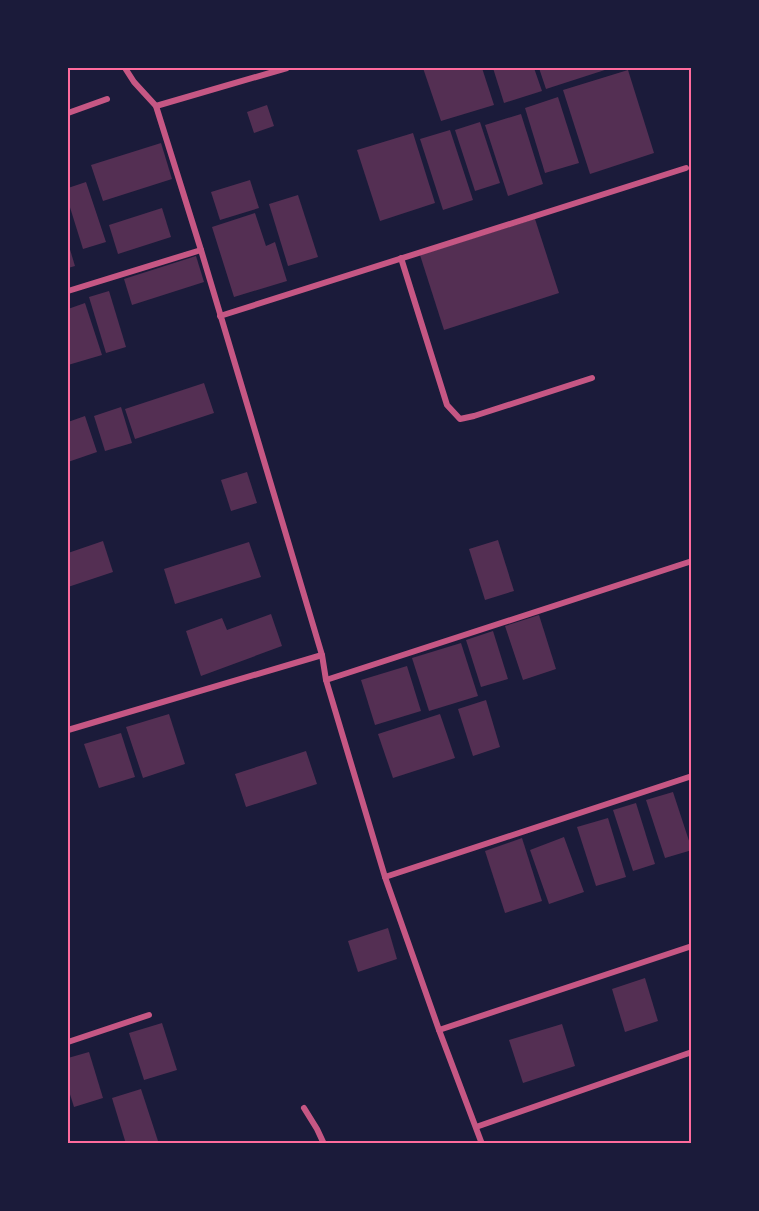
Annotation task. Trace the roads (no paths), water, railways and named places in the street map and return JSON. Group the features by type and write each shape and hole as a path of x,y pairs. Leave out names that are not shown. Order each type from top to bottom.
{"street":[{"path":"125,68 134,82 156,106 322,656 326,680 385,877 439,1029 483,1143"},
{"path":"156,106 286,68"},
{"path":"68,113 107,99"},
{"path":"220,316 686,168"},
{"path":"68,291 201,250"},
{"path":"401,258 447,405 460,418 592,378"},
{"path":"326,680 692,561"},
{"path":"68,730 322,656"},
{"path":"385,877 692,776"},
{"path":"439,1029 692,946"},
{"path":"68,1042 149,1015"},
{"path":"476,1127 692,1052"},
{"path":"304,1108 324,1143"}]}
